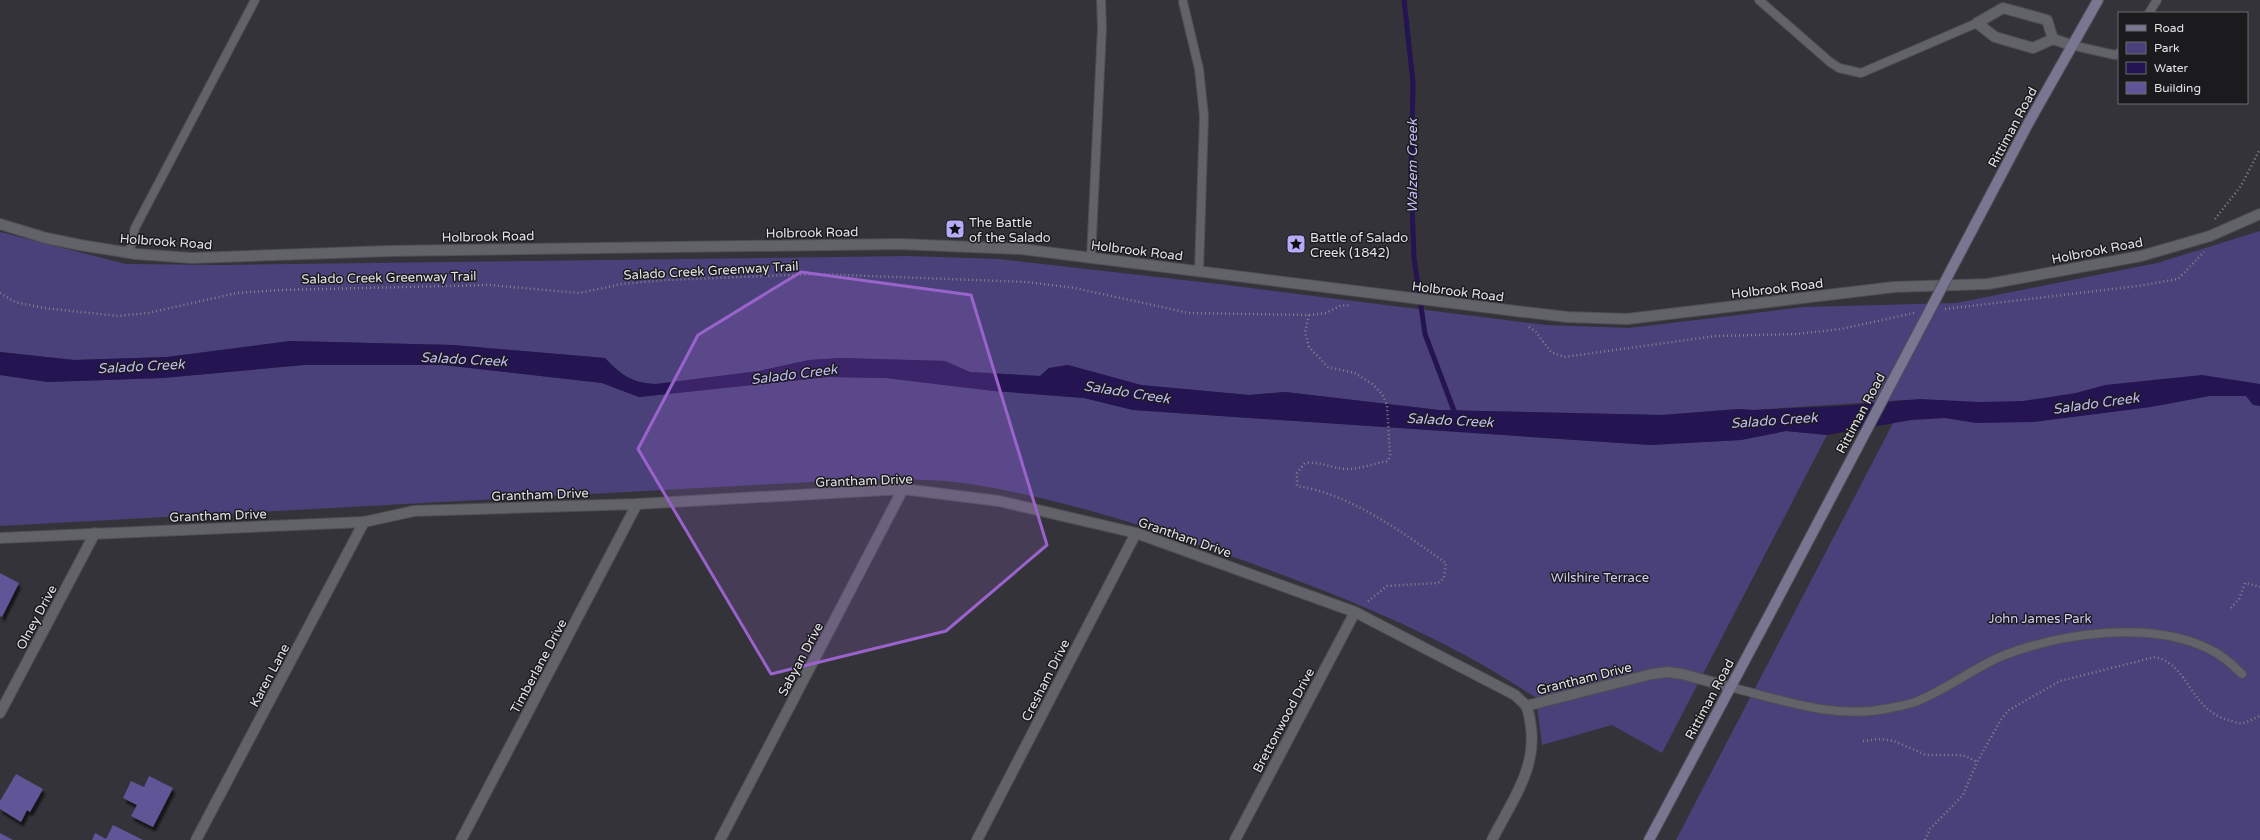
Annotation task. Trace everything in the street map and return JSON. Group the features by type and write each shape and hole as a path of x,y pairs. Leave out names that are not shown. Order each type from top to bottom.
{"main road":[{"name":"Rittiman Road","path":"1649,840 2029,122 2071,45 2098,0"}],"street":[{"path":"2053,39 2047,20 2003,8 1977,24 1996,37 2033,48 2053,39 2071,45"},
{"name":"Holbrook Road","path":"0,224 46,238 129,253 219,258 397,251 899,244 1021,249 1568,317 1627,319 1894,287 1988,284 2141,256 2210,236 2260,214"},
{"name":"Grantham Drive","path":"0,538 364,522 414,511 637,504 904,489 999,501 1136,533 1355,612 1515,695 1526,706 1663,673 1682,674 1730,687"},
{"name":"Sabyan Drive","path":"720,840 904,489"},
{"name":"Timberlane Drive","path":"461,840 637,504"},
{"name":"Karen Lane","path":"196,840 364,522"},
{"name":"Olney Drive","path":"0,713 95,533"},
{"name":"Cresham Drive","path":"977,840 1136,533"},
{"name":"Brettonwood Drive","path":"1235,840 1355,612"},
{"path":"1492,840 1526,774 1531,754 1532,735 1526,706"}],"lane":[{"path":"129,253 135,228 255,0"},
{"path":"1091,258 1102,28 1101,0"},
{"path":"1759,0 1830,62 1839,68 1861,74 1977,24"},
{"path":"2150,12 2157,0"},
{"path":"1183,2 1199,69 1204,116 1199,271"},
{"path":"2071,45 2101,53 2115,55 2118,54"},
{"path":"1730,687 1823,711 1867,712 1921,700 2002,657 2052,640 2089,634 2110,633 2154,635 2192,642 2226,659 2242,674"}],"path":[{"name":"Salado Creek Greenway Trail","path":"0,293 15,302 44,308 118,316 148,313 237,293 273,290 490,284 580,293 622,284 665,280 817,274 1027,282 1075,288 1189,313 1309,315 1326,313 1340,306 1354,305"},
{"path":"1942,309 1964,307"},
{"path":"1521,326 1528,327 1536,332 1551,352 1564,357 1716,336 1797,334 1841,329 1920,312"},
{"path":"1309,315 1305,332 1309,347 1328,367 1355,373 1365,378 1382,394 1387,405 1390,455 1388,461 1344,469 1317,462 1305,463 1298,473 1297,486 1322,492 1350,503 1391,525 1446,563 1444,578 1438,583 1387,586 1355,612"},
{"path":"2231,608 2239,600 2244,583 2260,587"},
{"path":"1925,840 1930,828 1963,794 1977,762 2002,718 2009,710 2060,681 2156,657 2166,659 2176,668 2203,707 2223,718 2241,724 2260,716"},
{"path":"1862,742 1880,739 1894,741 1926,755 1957,755 1977,762"}],"highlighted area":[{"path":"801,272 971,295 1047,545 946,631 771,674 638,449 698,335"}],"green space":[{"name":"John James Park","path":"2260,231 2260,840 1676,840 1905,400 1753,410 1739,409 1662,415 1439,410 1285,392 1249,395 1141,385 1068,365 1049,368 1040,376 970,372 945,361 841,358 809,360 759,371 656,384 640,382 628,377 605,358 453,345 290,341 167,357 74,360 0,352 0,232 126,264 223,265 908,256 999,259 1219,284 1546,325 1629,328 1804,307 1956,303 2157,263"},
{"name":"Wilshire Terrace","path":"304,365 443,365 602,383 639,397 828,377 886,378 994,391 1084,398 1133,410 1650,445 1741,440 1786,431 1827,435 1662,753 1612,725 1542,745 1536,698 1504,677 1470,658 1400,623 1292,578 1150,529 1042,498 1006,490 957,482 906,479 867,479 0,526 0,375 48,382 162,378"}],"water":[{"name":"Salado Creek","path":"290,341 453,345 605,358 622,374 640,382 656,384 759,371 809,360 841,358 945,361 970,372 1040,376 1049,368 1068,365 1141,385 1249,395 1285,392 1439,410 1662,415 1739,409 1753,410 1840,406 1919,399 1980,402 2023,401 2076,393 2105,385 2202,375 2260,384 2260,406 2253,405 2246,396 2210,396 2151,407 2034,422 1976,423 1945,418 1911,420 1827,435 1786,431 1741,440 1650,445 1133,410 1084,398 994,391 886,378 828,377 639,397 602,383 443,365 304,365 162,378 48,382 0,375 0,352 74,360 167,357"}],"building":[{"path":"0,573 19,583 2,617 0,616"},
{"path":"16,774 43,789 30,812 27,810 21,822 0,809 0,801"},
{"path":"149,776 173,788 153,827 131,816 137,805 123,798 131,781 144,787"},
{"path":"113,825 143,840 92,840 95,833 106,839"},
{"path":"0,833 13,840 0,840"}],"waterway":[{"name":"Walzem Creek","path":"1404,0 1413,82 1411,177 1414,258 1425,334 1456,416"}],"place":[{"name":"The Battle of the Salado","path":"955,229"},
{"name":"Battle of Salado Creek (1842)","path":"1296,244"}]}
